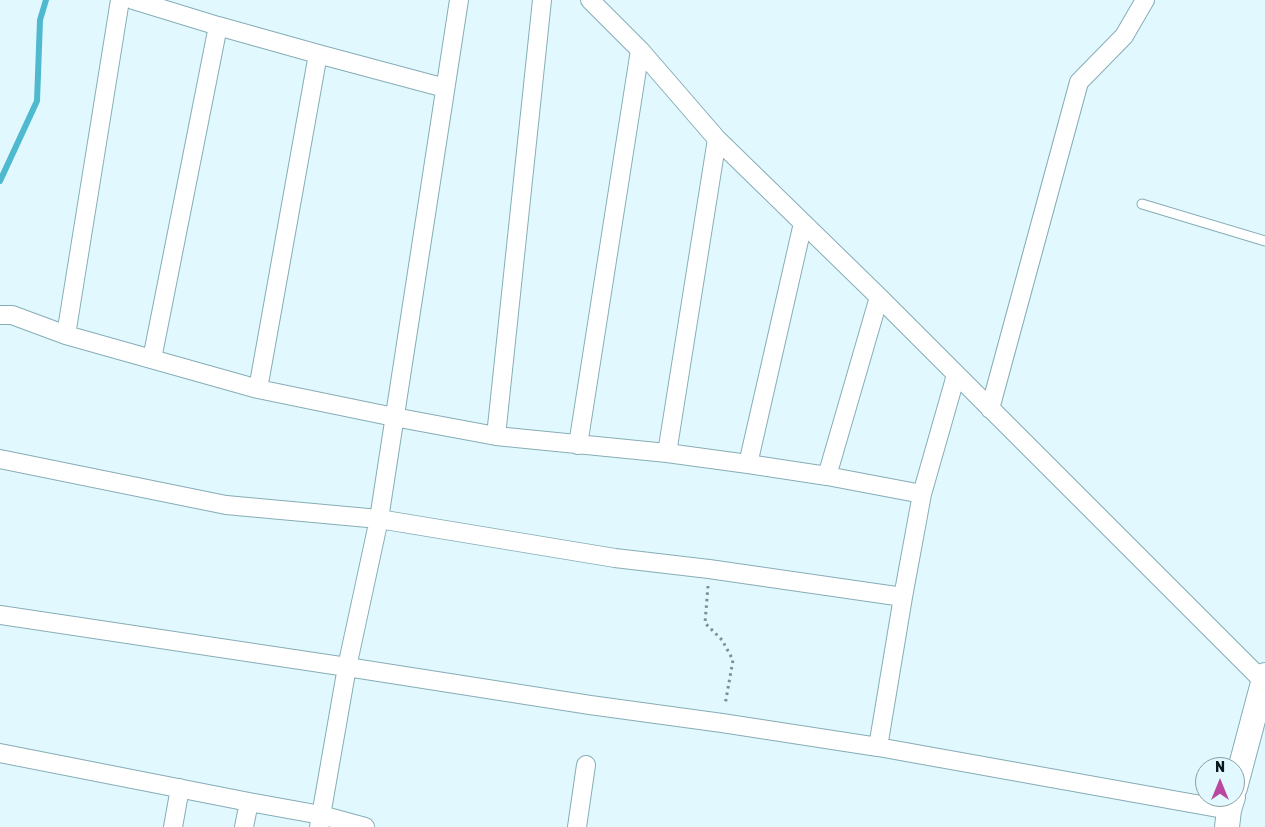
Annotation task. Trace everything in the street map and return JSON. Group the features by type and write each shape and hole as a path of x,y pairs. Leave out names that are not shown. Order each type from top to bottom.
{"street":[{"path":"66,335 120,0"},
{"path":"133,0 218,26 446,88"},
{"path":"320,821 347,667 379,518 460,0"},
{"path":"496,436 542,0"},
{"path":"590,0 640,50 717,139 1264,678 1244,757"},
{"path":"990,409 1079,82 1124,36 1145,0"},
{"path":"152,358 218,26"},
{"path":"578,444 640,50"},
{"path":"258,388 318,54"},
{"path":"667,453 717,139"},
{"path":"748,464 803,223"},
{"path":"827,476 879,298"},
{"path":"0,315 12,314 66,335 258,388 394,417 496,436 667,453 748,464 827,476 922,494"},
{"path":"878,748 902,597 922,494 956,375"},
{"path":"0,459 226,505 379,518 615,558 709,569 902,597"},
{"path":"0,615 590,705 722,723 1195,800"},
{"path":"0,753 248,802 320,821 365,827"},
{"path":"577,827 586,765"},
{"path":"173,827 180,788"},
{"path":"244,827 248,802"}],"lane":[{"path":"1142,204 1265,240"}],"path":[{"path":"709,569 705,623 722,640 733,660 722,723"}],"waterway":[{"path":"0,181 37,101 40,20 46,0"}]}
